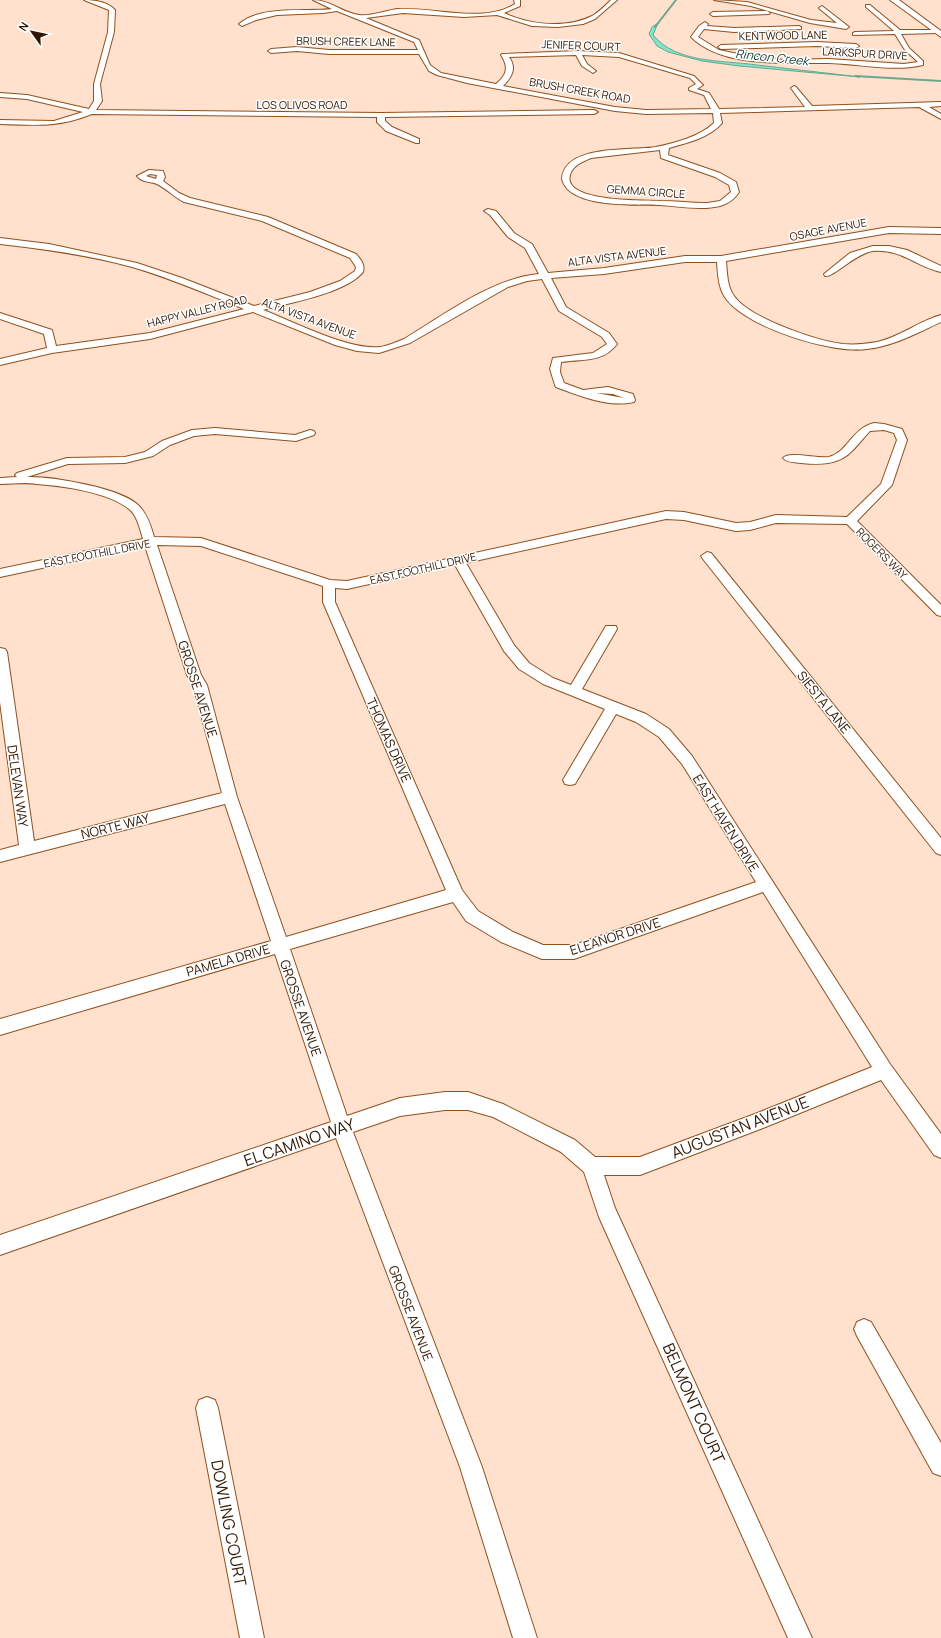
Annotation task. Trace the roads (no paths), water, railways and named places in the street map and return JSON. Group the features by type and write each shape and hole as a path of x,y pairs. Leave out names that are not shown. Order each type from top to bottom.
{"main road":[{"path":"894,0 940,31"},
{"path":"904,0 940,31"}],"street":[{"path":"0,122 54,123 70,120 90,112 98,101 97,84 111,32 112,10 109,7 87,0"},
{"name":"BRUSH CREEK ROAD","path":"316,0 417,41 427,65 434,72 454,78 606,108 646,112 941,104"},
{"path":"360,17 403,11 467,15 498,13 506,12 515,7 518,3 517,0"},
{"path":"498,13 512,20 526,23 571,24 592,19 614,0"},
{"path":"717,0 756,5 800,20 832,26 844,25"},
{"path":"868,6 898,33"},
{"path":"822,8 856,35 940,31"},
{"path":"242,24 258,15 271,12 339,9"},
{"path":"713,14 778,13"},
{"path":"800,20 795,23 805,33"},
{"name":"LARKSPUR DRIVE","path":"799,28 744,30 703,25 694,37 710,48 733,56 784,62 828,61 911,66 921,64 921,62 907,49 898,33"},
{"path":"856,35 856,46 861,52"},
{"path":"811,38 816,44"},
{"name":"KENTWOOD LANE","path":"710,48 816,44 856,46"},
{"name":"BRUSH CREEK LANE","path":"271,50 297,49 329,52 421,52"},
{"path":"578,53 584,65 593,71"},
{"name":"JENIFER COURT","path":"497,87 507,80 510,74 509,60 504,55 578,53 619,55 692,77 700,85 691,90 707,94 716,111"},
{"path":"866,57 871,63"},
{"path":"794,88 810,108"},
{"name":"LOS OLIVOS ROAD","path":"0,95 27,97 90,112 198,115 596,112 606,108"},
{"path":"921,105 941,116"},
{"name":"GEMMA CIRCLE","path":"645,151 664,156 728,180 735,188 733,197 725,202 703,206 600,200 575,191 566,182 568,168 588,157 605,153 645,151 667,146 703,134 715,127 718,123 716,111"},
{"path":"381,114 381,122 388,130 416,141"},
{"path":"664,156 664,150 667,146"},
{"name":"HAPPY VALLEY ROAD","path":"0,362 52,350 150,336 313,294 343,283 359,272 360,267 358,262 353,256 343,251 265,219 187,200 176,195 160,182"},
{"path":"488,211 493,213 512,235 529,246 562,308 606,335 612,344 609,350 598,355 566,357 557,360 554,364 556,376 560,384 586,392"},
{"name":"OSAGE AVENUE","path":"721,259 889,230 941,231"},
{"name":"ALTA VISTA AVENUE","path":"0,241 56,248 134,265 179,280 338,343 356,348 379,350 407,341 505,285 526,278 604,271 685,260 721,259"},
{"path":"828,274 851,256 864,250 878,248 909,254 922,263 941,269"},
{"path":"721,259 725,288 730,298 738,306 759,318 815,341 843,347 877,345 891,341 941,318"},
{"path":"0,316 49,332 52,350"},
{"name":"ROGERS WAY","path":"789,458 824,460 836,458 866,429 877,426 898,431 902,440 886,485 850,521 941,612"},
{"path":"2,481 67,461 125,460 149,454 166,443 192,433 215,431 296,438 310,433"},
{"name":"GROSSE AVENUE","path":"2,481 36,480 75,486 117,497 134,507 144,521 194,674 200,685 230,797 359,1179 471,1467 525,1638"},
{"name":"EAST FOOTHILL DRIVE","path":"0,573 151,541 201,542 329,584 348,585 666,515 684,516 736,527 750,526 776,519 850,521"},
{"name":"SIESTA LANE","path":"707,556 941,849"},
{"name":"EAST HAVEN DRIVE","path":"458,560 509,648 524,666 548,681 572,692 640,718 664,733 687,760 765,886 884,1070 941,1149"},
{"name":"THOMAS DRIVE","path":"329,584 329,602 456,894"},
{"path":"572,692 610,629"},
{"name":"DELEVAN WAY","path":"0,652 27,848"},
{"path":"570,780 613,707"},
{"name":"NORTE WAY","path":"0,856 230,797"},
{"name":"ELEANOR DRIVE","path":"456,894 472,916 507,937 542,952 574,952 765,886"},
{"name":"PAMELA DRIVE","path":"0,1027 280,944 456,894"},
{"name":"AUGUSTAN AVENUE","path":"592,1166 640,1166 757,1122 884,1070"},
{"name":"EL CAMINO WAY","path":"0,1245 400,1108 444,1101 468,1101 497,1110 568,1146 592,1166"},
{"name":"BELMONT COURT","path":"592,1166 606,1210 800,1638"},
{"path":"864,1329 941,1465"},
{"name":"DOWLING COURT","path":"207,1408 252,1638"}],"water":[{"path":"658,23 653,35 663,44 687,56 715,61 860,77 739,66 702,61 668,52 657,46 649,34 652,27"}],"waterway":[{"name":"Rincon Creek","path":"655,27 676,0"},
{"name":"Rincon Creek","path":"855,76 941,81"}]}
